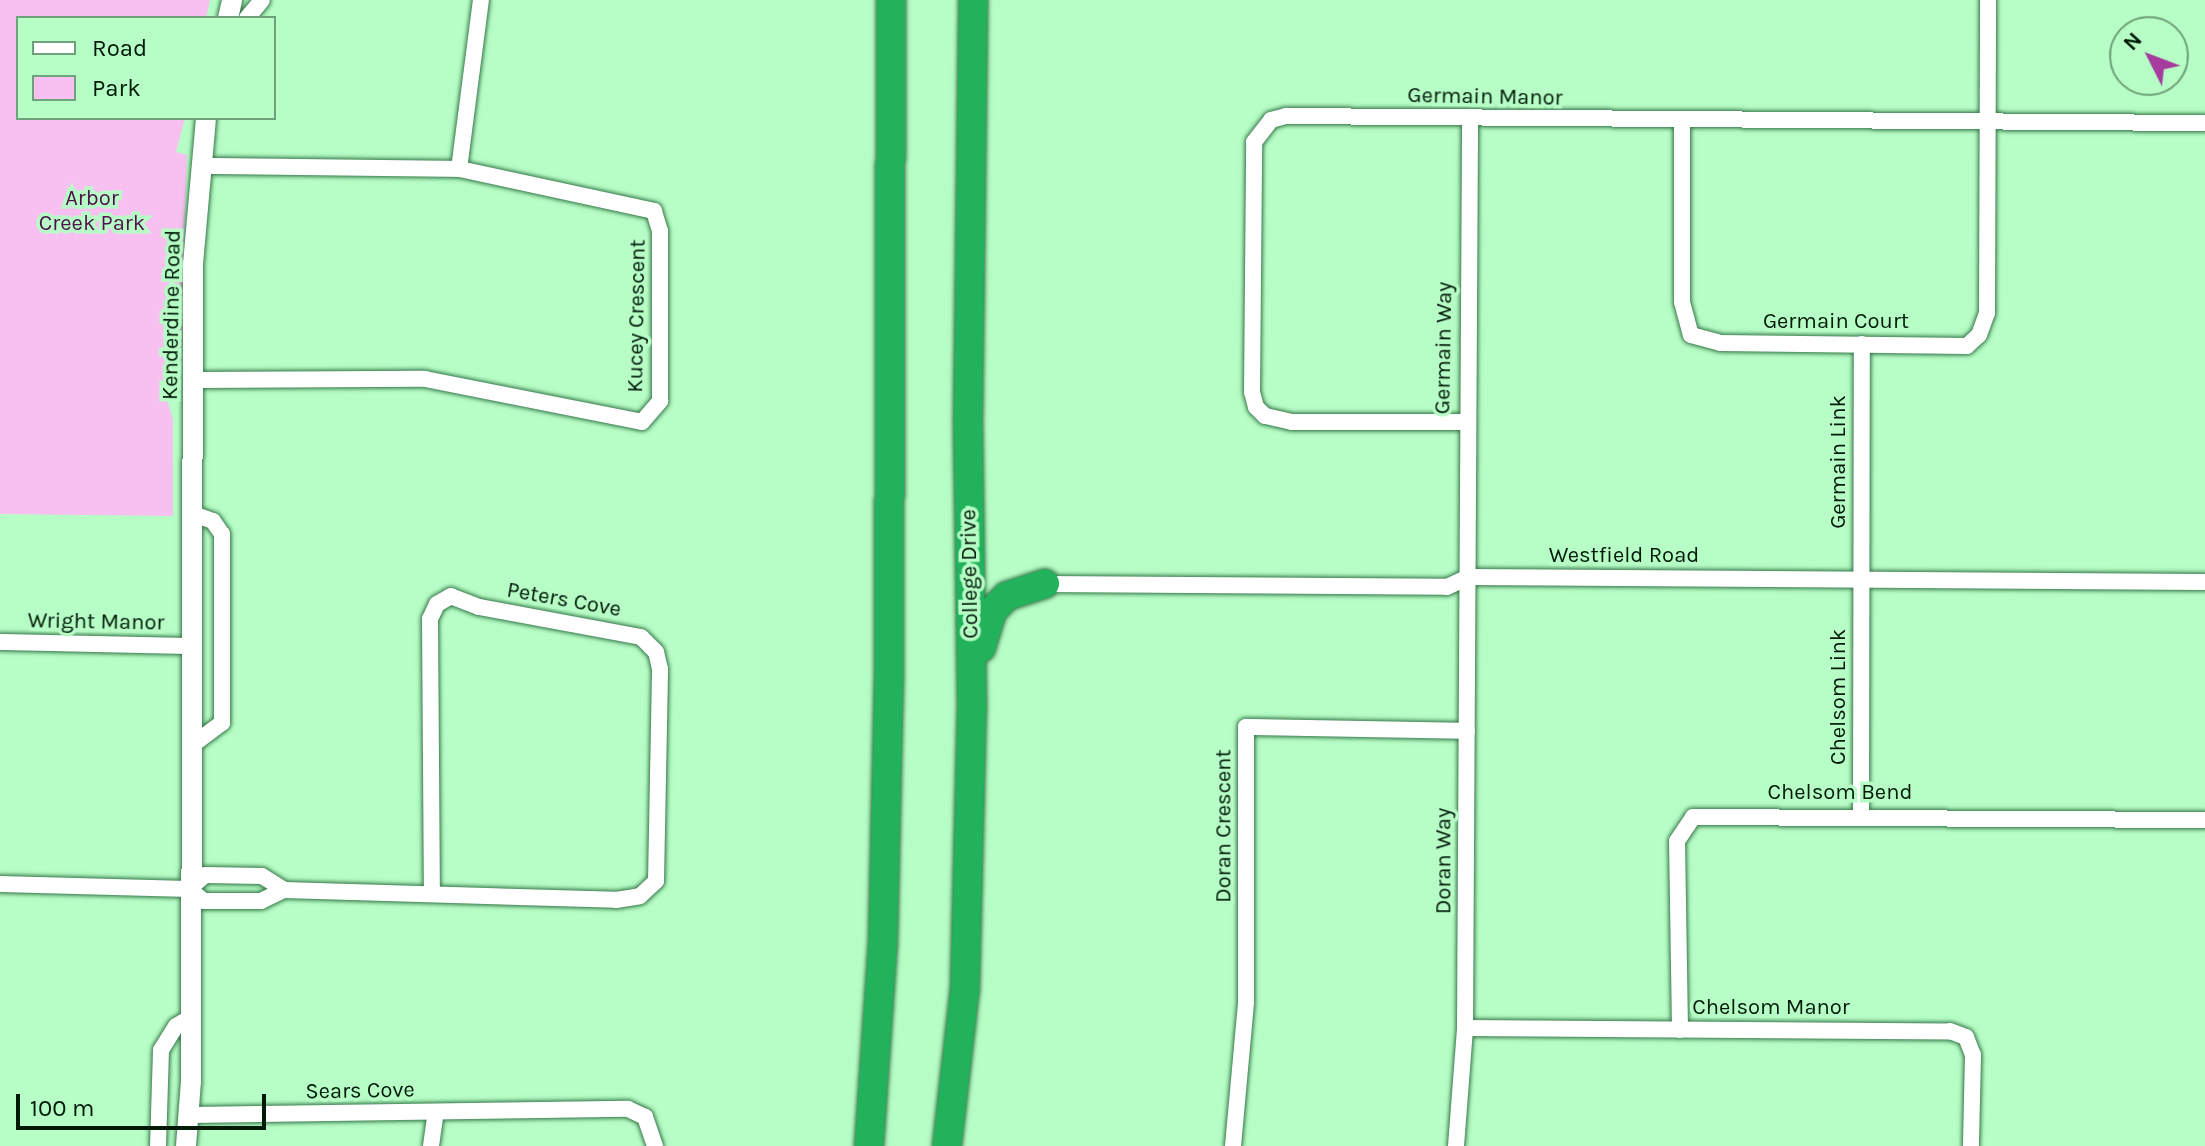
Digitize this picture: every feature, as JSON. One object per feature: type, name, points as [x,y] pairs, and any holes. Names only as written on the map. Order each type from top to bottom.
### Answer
[{"type":"highway","points":[[869,1146],[883,939],[889,688],[891,0]]},
{"type":"highway","name":"College Drive","points":[[947,1146],[965,987],[972,709],[968,422],[973,0]]},
{"type":"highway","points":[[972,709],[984,630],[992,611],[1007,596],[1045,584]]},
{"type":"street","points":[[249,16],[262,0]]},
{"type":"street","points":[[459,169],[481,0]]},
{"type":"street","name":"Germain Court","points":[[1682,122],[1682,302],[1691,335],[1720,343],[1967,346],[1979,335],[1987,313],[1988,0]]},
{"type":"street","name":"Germain Manor","points":[[1465,422],[1292,422],[1265,416],[1256,407],[1252,392],[1254,142],[1271,120],[1286,116],[1682,122],[2205,123]]},
{"type":"street","name":"Germain Way","points":[[1468,577],[1465,422],[1470,119]]},
{"type":"street","name":"Kenderdine Road","points":[[186,1146],[191,1017],[189,889],[196,380],[193,264],[206,120]]},
{"type":"street","name":"Kucey Crescent","points":[[196,380],[425,379],[642,422],[660,401],[660,231],[654,211],[459,169],[202,166]]},
{"type":"street","name":"Germain Link","points":[[1862,344],[1862,580]]},
{"type":"street","points":[[191,746],[222,723],[222,534],[213,521],[193,514]]},
{"type":"street","name":"Westfield Road","points":[[1045,584],[1447,587],[1468,577],[2205,582]]},
{"type":"street","name":"Doran Way","points":[[1456,1146],[1465,1028],[1468,577]]},
{"type":"street","name":"Chelsom Link","points":[[1861,815],[1862,580]]},
{"type":"street","name":"Peters Cove","points":[[284,890],[262,876],[205,875],[189,889],[204,901],[261,901],[284,890],[616,900],[640,896],[656,881],[660,669],[656,652],[641,637],[479,607],[451,596],[437,604],[430,619],[432,893]]},
{"type":"street","name":"Wright Manor","points":[[0,642],[191,646]]},
{"type":"street","name":"Doran Crescent","points":[[1233,1146],[1246,1002],[1246,727],[1467,731]]},
{"type":"street","name":"Chelsom Bend","points":[[1680,1030],[1677,841],[1682,829],[1693,817],[1708,814],[2205,820]]},
{"type":"street","points":[[0,884],[189,889]]},
{"type":"street","points":[[158,1146],[161,1050],[176,1026],[191,1017]]},
{"type":"street","name":"Chelsom Manor","points":[[1465,1028],[1950,1031],[1966,1037],[1973,1055],[1971,1146]]},
{"type":"street","name":"Sears Cove","points":[[189,1115],[628,1109],[645,1117],[655,1146]]},
{"type":"street","name":"Sears Cove","points":[[431,1146],[436,1112]]},
{"type":"green space","name":"Arbor Creek Park","points":[[0,0],[210,0],[206,16],[16,16],[16,120],[184,120],[176,152],[187,155],[180,392],[168,392],[167,400],[173,419],[173,516],[0,514]]}]
